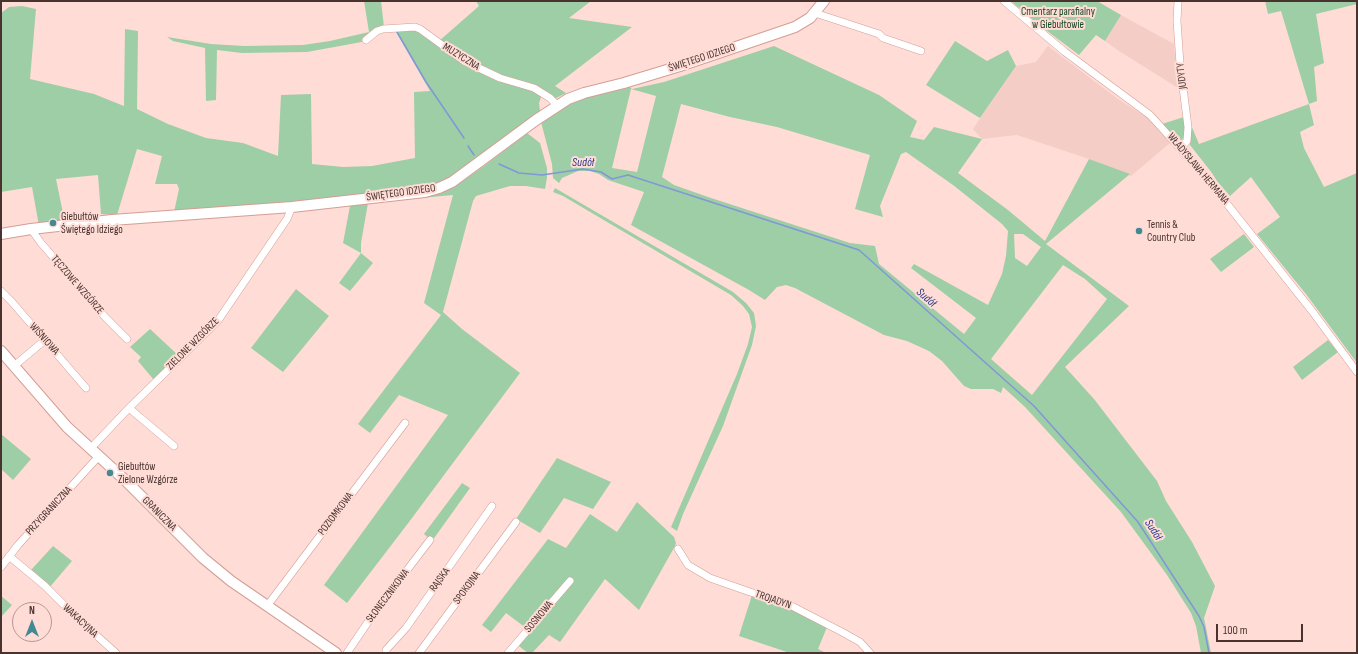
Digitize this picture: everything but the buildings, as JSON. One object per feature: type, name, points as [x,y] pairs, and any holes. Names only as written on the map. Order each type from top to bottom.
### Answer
[{"type":"street","name":"ŚWIĘTEGO IDZIEGO","points":[[1,234],[31,229],[112,220],[292,207],[425,192],[445,186],[557,105],[584,93],[680,66],[768,37],[801,24],[815,13],[824,1]]},
{"type":"street","name":"WŁADYSŁAWA HERMANA","points":[[1004,1],[1065,52],[1150,115],[1203,174],[1287,280],[1357,372]]},
{"type":"street","name":"JUDYTY","points":[[1178,1],[1177,21],[1180,64],[1188,127],[1186,141],[1181,148]]},
{"type":"street","points":[[815,13],[879,34],[883,38],[920,51]]},
{"type":"street","name":"MUZYCZNA","points":[[366,40],[377,31],[383,29],[415,27],[420,29],[464,61],[500,78],[534,88],[550,98],[557,105]]},
{"type":"street","name":"ZIELONE WZGÓRZE","points":[[91,448],[216,322],[287,219],[292,207]]},
{"type":"street","name":"TĘCZOWE WZGÓRZE","points":[[31,229],[41,243],[106,318],[127,339]]},
{"type":"street","name":"WIŚNIOWA","points":[[1,291],[86,388]]},
{"type":"street","points":[[14,366],[44,340]]},
{"type":"street","name":"GRANICZNA","points":[[1,351],[68,427],[149,503],[203,558],[231,581],[325,644],[336,653]]},
{"type":"street","points":[[129,408],[174,446]]},
{"type":"street","name":"POZIOMKOWA","points":[[267,606],[405,423]]},
{"type":"street","name":"PRZYGRANICZNA","points":[[1,567],[50,509],[99,456]]},
{"type":"street","name":"RAJSKA","points":[[386,653],[386,650],[406,628],[492,506]]},
{"type":"street","name":"SPOKOJNA","points":[[419,653],[516,522]]},
{"type":"street","name":"SŁONECZNIKOWA","points":[[347,653],[372,616],[430,540]]},
{"type":"street","name":"TROJADYN","points":[[678,549],[688,565],[710,578],[784,602],[860,642],[870,653]]},
{"type":"street","name":"WAKACYJNA","points":[[10,556],[45,586],[77,618],[116,653]]},
{"type":"street","name":"SOSNOWA","points":[[508,653],[570,581]]},
{"type":"shaded area","points":[[1121,15],[1174,44],[1178,88],[1105,41]]},
{"type":"shaded area","points":[[1048,46],[1118,99],[1148,118],[1170,143],[1131,176],[1089,159],[1017,135],[982,139],[973,129],[1016,66],[1036,62]]},
{"type":"green space","points":[[364,1],[381,1],[384,27],[369,32]]},
{"type":"green space","points":[[476,1],[591,1],[569,18],[632,27],[555,86],[566,93],[554,99],[460,57],[439,41],[479,6]]},
{"type":"green space","name":"Cmentarz parafialny w Giebułtowie","points":[[1011,1],[1097,1],[1121,15],[1105,41],[1096,35],[1079,55],[1038,24]]},
{"type":"green space","points":[[1265,1],[1357,1],[1357,4],[1316,14],[1324,63],[1314,67],[1317,101],[1309,104],[1281,11],[1268,14]]},
{"type":"green space","points":[[22,6],[36,9],[30,79],[94,94],[124,106],[125,29],[138,31],[137,109],[168,124],[206,138],[243,143],[278,156],[281,95],[311,94],[312,164],[343,167],[372,166],[415,158],[414,92],[430,91],[395,30],[417,30],[449,53],[542,94],[539,103],[540,111],[467,169],[432,187],[293,204],[174,212],[179,189],[177,184],[155,184],[162,156],[137,149],[117,215],[101,214],[98,175],[56,179],[65,223],[39,226],[32,187],[1,192],[1,13],[9,7]]},
{"type":"green space","points":[[369,32],[367,41],[307,52],[242,53],[217,50],[216,100],[206,101],[205,48],[173,41],[167,37],[211,44],[244,46],[303,45],[330,41]]},
{"type":"green space","points":[[955,41],[987,61],[1008,50],[1016,66],[980,118],[926,85]]},
{"type":"green space","points":[[774,46],[879,95],[917,121],[910,137],[924,140],[934,127],[982,139],[958,173],[1008,210],[1045,241],[1089,159],[1130,174],[1046,244],[1129,306],[1065,367],[1094,399],[1157,481],[1166,501],[1192,542],[1215,586],[1204,618],[1211,653],[1201,653],[1196,626],[1191,613],[1167,575],[1121,512],[1025,407],[1003,387],[1001,393],[993,389],[971,389],[964,386],[942,361],[929,351],[907,341],[884,335],[795,288],[786,285],[777,287],[765,300],[631,225],[644,192],[608,180],[599,174],[590,171],[578,171],[562,178],[559,183],[553,178],[552,164],[541,122],[561,108],[584,97],[629,86],[632,89],[664,82]],"holes":[[[631,89],[656,96],[637,172],[612,168]],[[681,104],[730,117],[777,127],[870,155],[855,209],[883,217],[880,206],[901,154],[906,152],[953,185],[1002,224],[1008,231],[1006,256],[1002,274],[988,305],[914,264],[911,268],[976,318],[964,334],[879,264],[875,246],[850,243],[711,198],[674,185],[662,177]],[[1014,234],[1023,234],[1041,247],[1027,266],[1015,258]],[[1063,265],[1085,279],[1107,299],[1032,395],[991,359]]]},
{"type":"green space","points":[[1309,104],[1314,125],[1300,132],[1304,148],[1324,187],[1357,173],[1357,363],[1306,294],[1257,234],[1280,217],[1251,177],[1230,196],[1190,145],[1191,125],[1199,144]]},
{"type":"green space","points":[[1184,117],[1184,136],[1182,140],[1172,137],[1162,124]]},
{"type":"green space","points":[[527,133],[540,143],[547,168],[545,189],[526,186],[510,186],[476,196],[473,201],[443,312],[462,329],[520,373],[347,603],[324,585],[448,415],[399,395],[370,433],[358,424],[441,315],[424,303],[453,195],[410,198],[442,192],[454,187]]},
{"type":"green space","points":[[555,188],[733,292],[746,303],[754,313],[756,326],[752,345],[723,426],[683,514],[677,531],[671,527],[737,374],[748,344],[752,327],[749,314],[731,295],[563,196],[553,192]]},
{"type":"green space","points":[[368,203],[361,243],[361,253],[343,243],[350,206]]},
{"type":"green space","points":[[1244,234],[1254,247],[1221,272],[1210,259]]},
{"type":"green space","points":[[361,253],[373,263],[350,291],[339,283]]},
{"type":"green space","points":[[296,289],[329,316],[283,372],[251,348]]},
{"type":"green space","points":[[150,329],[179,356],[154,380],[138,361],[141,357],[130,347]]},
{"type":"green space","points":[[1328,340],[1338,352],[1302,380],[1293,367]]},
{"type":"green space","points":[[1,434],[31,459],[13,480],[1,469]]},
{"type":"green space","points":[[557,458],[611,482],[593,509],[564,498],[540,533],[516,519]]},
{"type":"green space","points":[[462,483],[470,488],[432,541],[424,534]]},
{"type":"green space","points":[[637,502],[674,537],[676,543],[639,610],[605,579],[560,642],[549,635],[532,653],[528,653],[515,643],[526,628],[506,613],[491,632],[482,625],[548,539],[566,548],[590,514],[617,532]]},
{"type":"green space","points":[[53,546],[72,561],[49,588],[31,570]]},
{"type":"green space","points":[[752,595],[781,604],[827,627],[818,649],[826,653],[790,653],[739,636]]},
{"type":"green space","points":[[1,596],[12,605],[1,617]]},
{"type":"waterway","name":"Sudół","points":[[397,32],[426,82],[464,138]]},
{"type":"waterway","name":"Sudół","points":[[468,146],[474,155]]},
{"type":"waterway","name":"Sudół","points":[[499,164],[519,173],[542,175],[583,169],[601,172],[612,179],[628,175],[859,250],[1034,406],[1138,522],[1199,616],[1204,627],[1209,653]]},
{"type":"place","name":"Giebułtów Świętego Idziego","points":[[53,223]]},
{"type":"place","name":"Tennis & Country Club","points":[[1139,231]]},
{"type":"place","name":"Giebułtów Zielone Wzgórze","points":[[110,473]]}]
